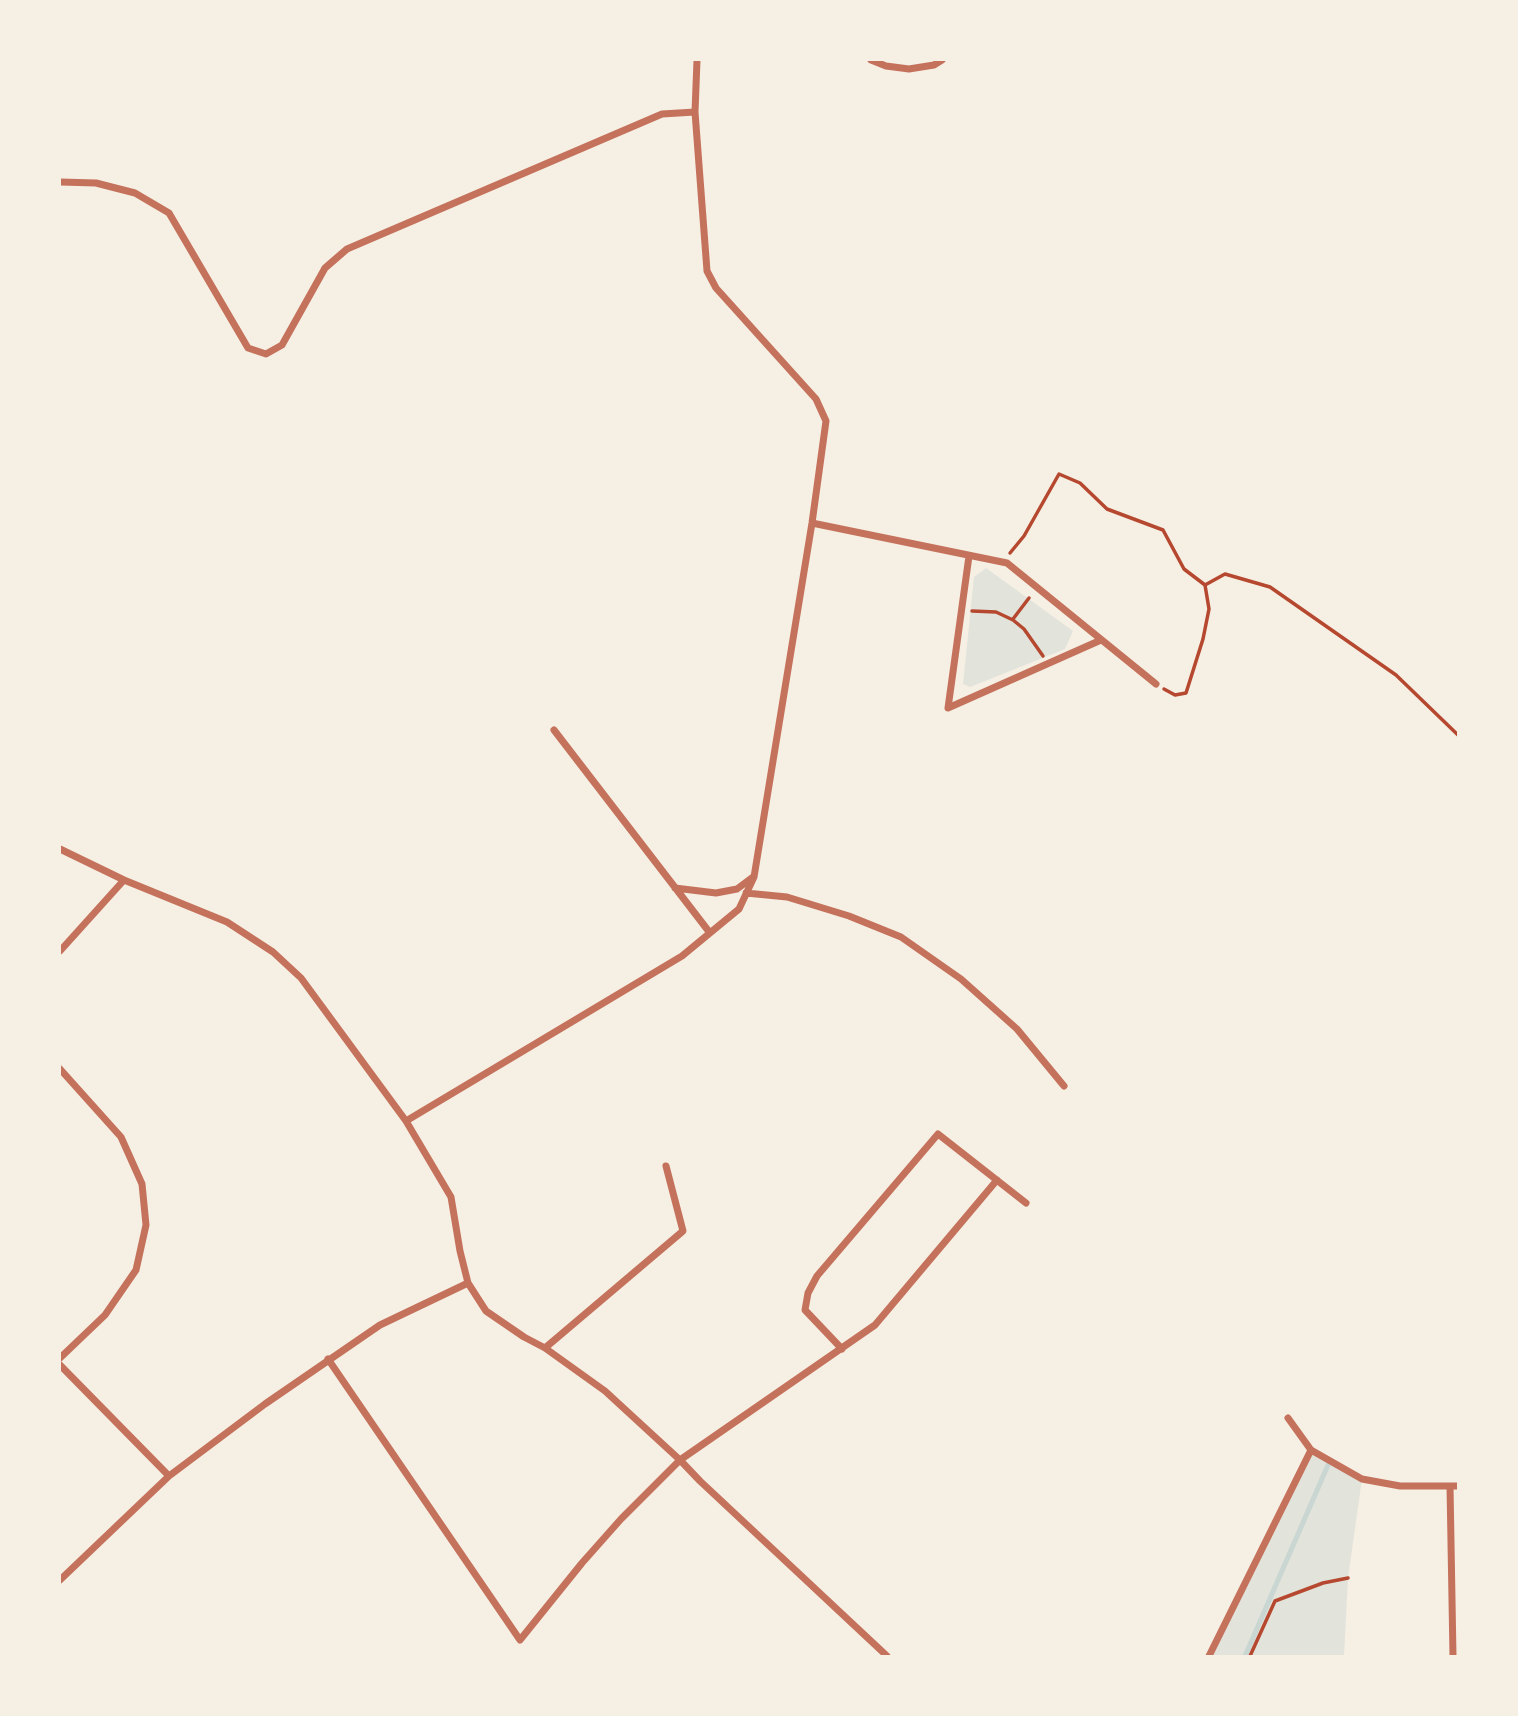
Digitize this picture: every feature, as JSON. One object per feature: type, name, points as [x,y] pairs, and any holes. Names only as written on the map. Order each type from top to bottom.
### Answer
[{"type":"street","points":[[406,1121],[681,956],[739,909],[754,877],[826,421],[816,399],[716,288],[707,271],[695,112],[697,60]]},
{"type":"street","points":[[872,60],[886,66],[909,69],[933,65],[942,60]]},
{"type":"street","points":[[60,181],[96,183],[135,193],[169,213],[248,348],[266,354],[282,345],[325,268],[347,249],[662,114],[695,112]]},
{"type":"street","points":[[812,523],[1007,564],[1156,684]]},
{"type":"street","points":[[969,556],[948,708],[1101,640]]},
{"type":"street","points":[[554,730],[710,933]]},
{"type":"street","points":[[60,849],[124,880],[227,922],[274,952],[301,978],[406,1121],[451,1197],[468,1283],[486,1311],[545,1348],[605,1391],[887,1657]]},
{"type":"street","points":[[676,888],[716,894],[737,890],[754,877]]},
{"type":"street","points":[[60,951],[124,880]]},
{"type":"street","points":[[746,893],[787,897],[849,916],[901,937],[961,979],[1017,1029],[1064,1086]]},
{"type":"street","points":[[60,1069],[121,1137],[142,1184],[146,1225],[136,1270],[105,1315],[60,1358]]},
{"type":"street","points":[[842,1349],[805,1310],[808,1293],[817,1276],[938,1134],[1026,1203]]},
{"type":"street","points":[[545,1348],[682,1231],[666,1166]]},
{"type":"street","points":[[328,1359],[520,1640],[590,1554],[680,1460],[875,1325],[997,1180]]},
{"type":"street","points":[[60,1580],[169,1476],[328,1359],[380,1325],[468,1283]]},
{"type":"street","points":[[60,1365],[169,1476]]},
{"type":"street","points":[[1288,1418],[1311,1450],[1362,1479],[1400,1486],[1454,1486],[1453,1657]]},
{"type":"street","points":[[1209,1657],[1311,1450]]},
{"type":"path","points":[[1002,562],[1024,536],[1059,474],[1080,483],[1107,509],[1163,530],[1184,569],[1205,585],[1209,609],[1203,639],[1186,693],[1175,695],[1156,684]]},
{"type":"path","points":[[1205,585],[1226,574],[1270,587],[1396,675],[1458,735]]},
{"type":"path","points":[[1013,620],[1029,598]]},
{"type":"path","points":[[970,611],[996,612],[1013,620],[1024,629],[1044,658]]},
{"type":"path","points":[[1251,1657],[1275,1601],[1324,1583],[1348,1578]]},
{"type":"shaded area","points":[[986,568],[1073,631],[1065,649],[970,687],[963,684],[974,577]]},
{"type":"shaded area","points":[[1311,1450],[1362,1479],[1348,1578],[1344,1656],[1209,1656]]},
{"type":"waterway","points":[[1245,1656],[1328,1465]]}]
